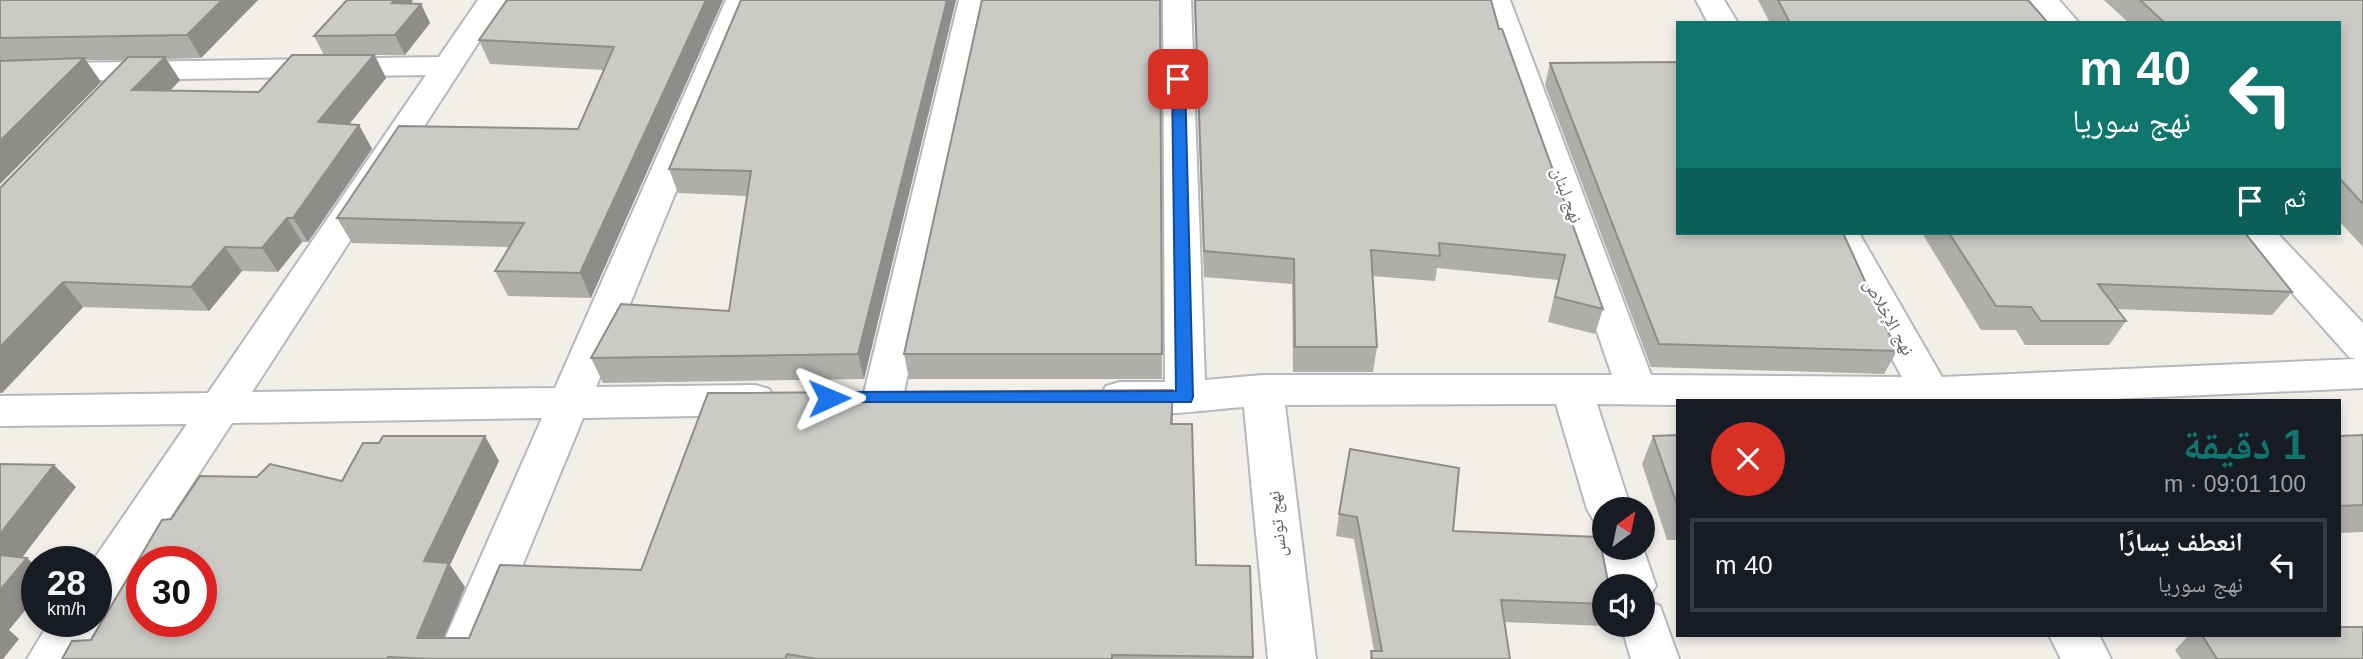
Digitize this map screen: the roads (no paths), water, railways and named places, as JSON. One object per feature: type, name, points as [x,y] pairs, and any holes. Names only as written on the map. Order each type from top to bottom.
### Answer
[{"type":"street","points":[[112,569],[492,0]]},
{"type":"street","points":[[460,659],[740,0]]},
{"type":"street","points":[[883,397],[973,0]]},
{"type":"street","points":[[1177,0],[1185,397]]},
{"type":"street","name":"نهج لبنان","points":[[1496,0],[1637,390]]},
{"type":"street","points":[[1710,0],[1722,21]]},
{"type":"street","points":[[2043,0],[2062,21]]},
{"type":"street","points":[[0,73],[134,68],[450,66]]},
{"type":"street","points":[[105,99],[134,68]]},
{"type":"street","name":"نهج الإخلاص","points":[[1842,235],[1933,396]]},
{"type":"street","points":[[2259,235],[2363,347]]},
{"type":"street","points":[[1089,397],[1185,397],[1263,390],[1637,390],[1933,396],[2363,373]]},
{"type":"street","name":"نهج تونس","points":[[1263,390],[1292,659]]},
{"type":"street","points":[[1572,390],[1605,497]]},
{"type":"street","points":[[842,398],[924,397]]},
{"type":"street","points":[[0,411],[788,399]]},
{"type":"street","points":[[51,659],[66,637]]},
{"type":"street","points":[[1648,637],[1655,659]]},
{"type":"street","points":[[2074,637],[2087,659]]}]
